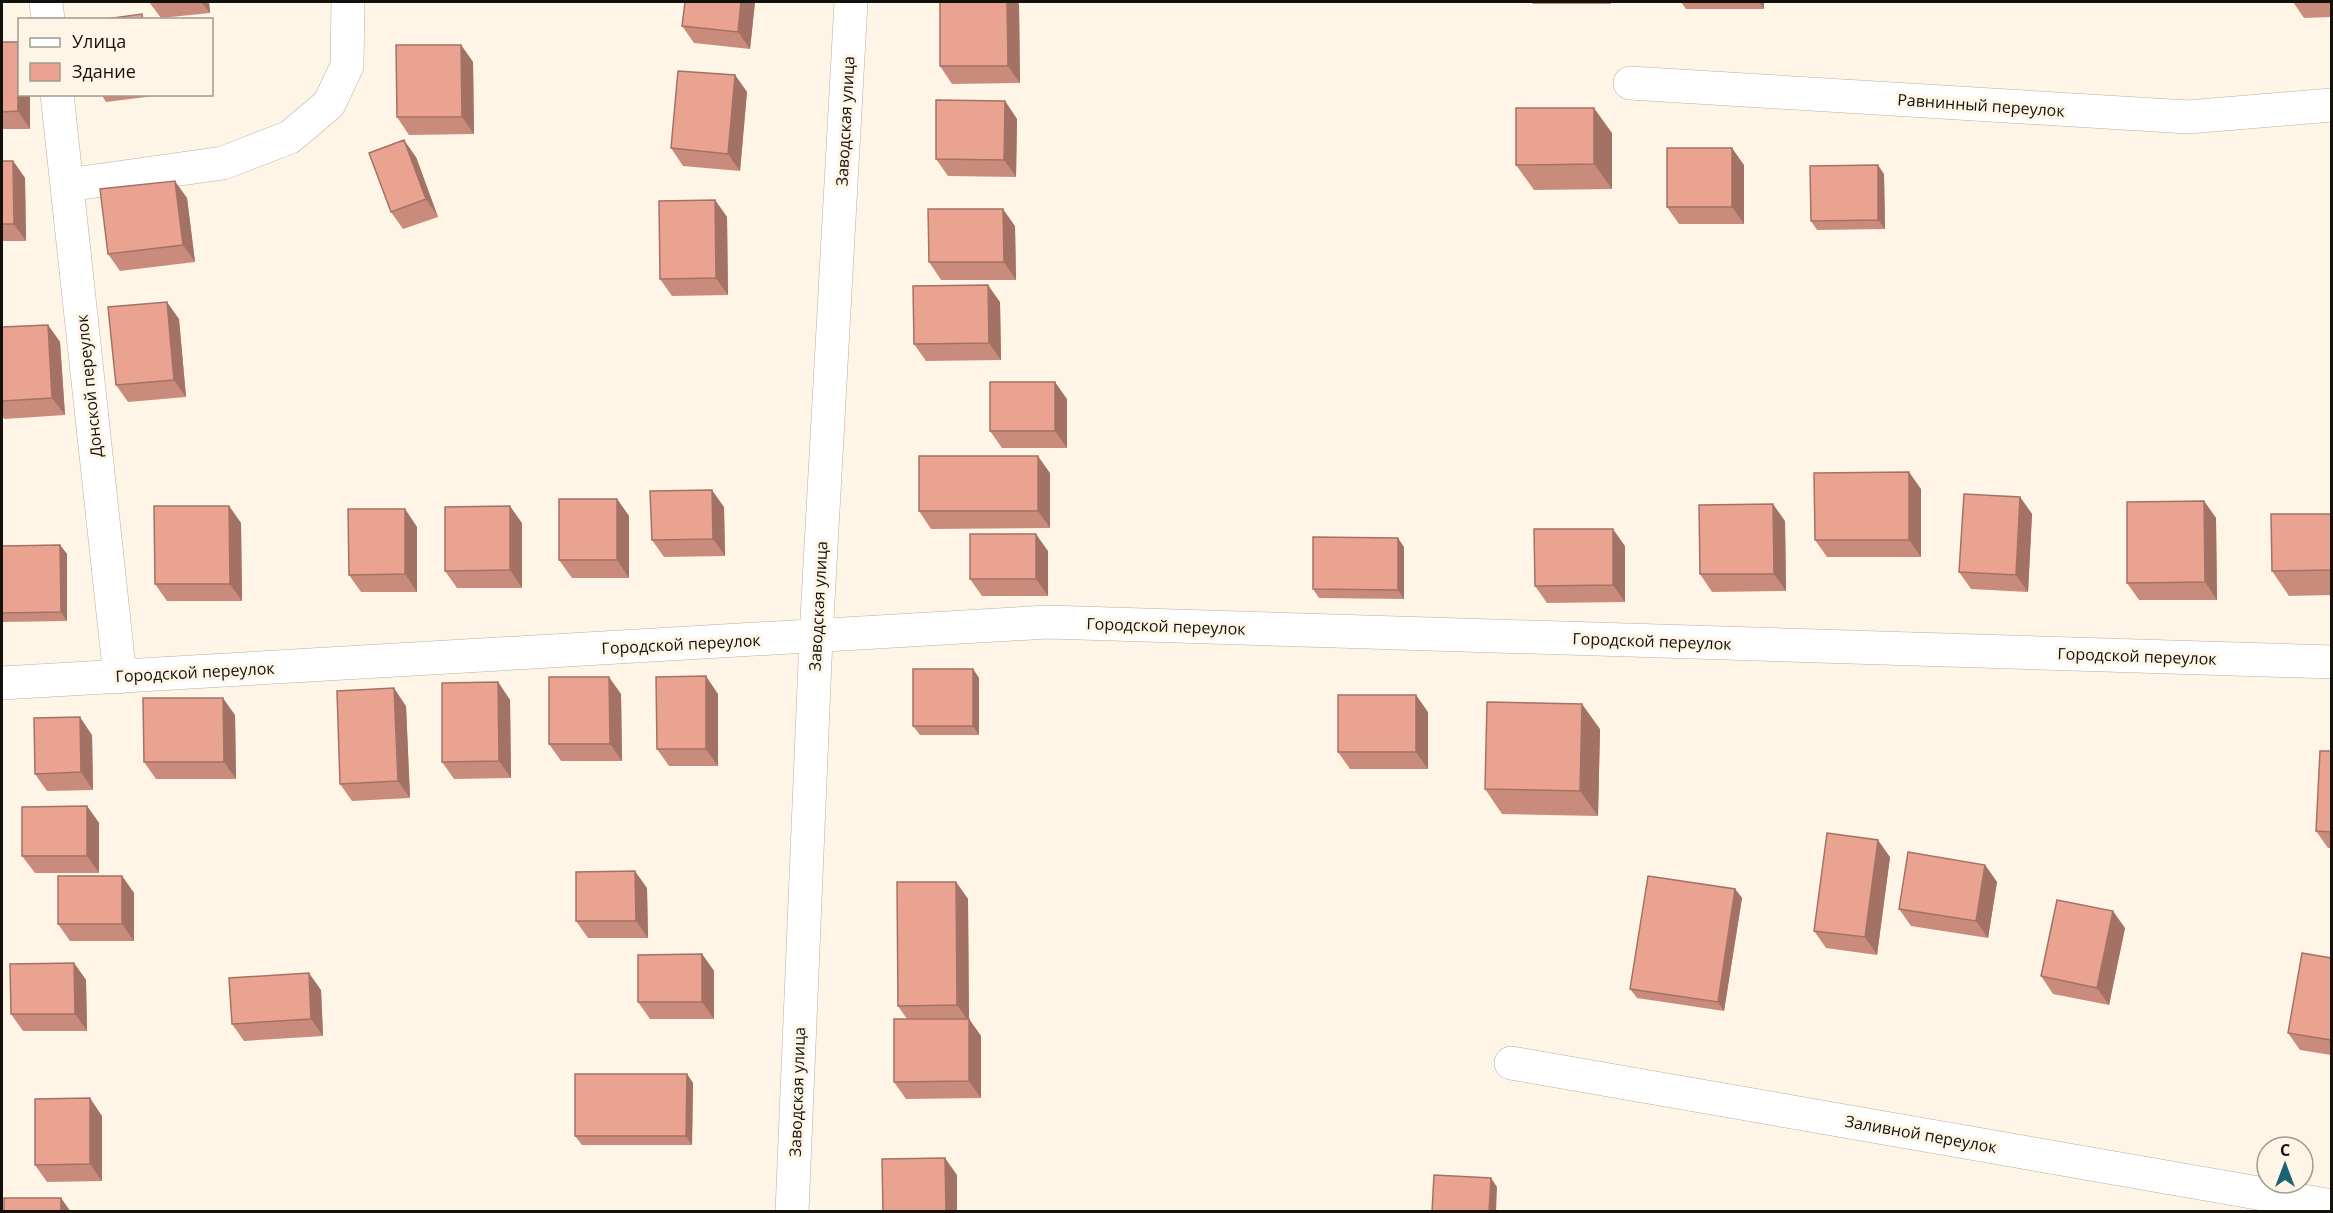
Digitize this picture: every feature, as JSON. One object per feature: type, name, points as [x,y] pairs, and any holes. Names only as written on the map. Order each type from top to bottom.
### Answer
[{"type":"street","points":[[46,2],[48,18]]},
{"type":"street","points":[[67,185],[223,163],[290,137],[329,104],[346,66],[348,2]]},
{"type":"street","name":"Заводская улица","points":[[792,1212],[816,637],[851,2]]},
{"type":"street","name":"Равнинный переулок","points":[[1630,83],[2188,117],[2331,105]]},
{"type":"street","name":"Донской переулок","points":[[57,96],[120,677]]},
{"type":"street","name":"Городской переулок","points":[[2,683],[1048,622],[2331,662]]},
{"type":"street","name":"Заливной переулок","points":[[1510,1063],[2331,1206]]},
{"type":"building","points":[[685,2],[741,2],[738,32],[682,26]]},
{"type":"building","points":[[940,2],[1007,2],[1008,66],[940,66]]},
{"type":"building","points":[[142,14],[143,18],[113,18]]},
{"type":"building","points":[[2,42],[18,42],[18,111],[2,112]]},
{"type":"building","points":[[396,45],[461,45],[462,117],[397,117]]},
{"type":"building","points":[[678,71],[735,75],[728,154],[671,148]]},
{"type":"building","points":[[936,100],[1005,101],[1004,160],[936,159]]},
{"type":"building","points":[[1516,108],[1594,108],[1594,164],[1516,165]]},
{"type":"building","points":[[404,140],[426,199],[391,212],[369,153]]},
{"type":"building","points":[[1667,148],[1732,148],[1732,207],[1667,207]]},
{"type":"building","points":[[2,161],[13,161],[14,224],[2,224]]},
{"type":"building","points":[[1878,165],[1878,220],[1811,221],[1810,166]]},
{"type":"building","points":[[175,181],[183,245],[108,254],[100,189]]},
{"type":"building","points":[[715,200],[716,278],[660,279],[659,201]]},
{"type":"building","points":[[928,209],[1003,209],[1004,262],[929,262]]},
{"type":"building","points":[[988,285],[989,343],[914,344],[913,286]]},
{"type":"building","points":[[167,302],[174,380],[116,385],[108,307]]},
{"type":"building","points":[[48,325],[52,398],[2,401],[2,327]]},
{"type":"building","points":[[990,382],[1055,382],[1055,431],[990,431]]},
{"type":"building","points":[[919,456],[1038,456],[1038,511],[919,511]]},
{"type":"building","points":[[1909,472],[1909,540],[1815,540],[1814,473]]},
{"type":"building","points":[[712,490],[713,539],[652,540],[650,491]]},
{"type":"building","points":[[1964,494],[2020,497],[2016,575],[1959,572]]},
{"type":"building","points":[[559,499],[617,499],[617,560],[559,560]]},
{"type":"building","points":[[2204,501],[2205,582],[2127,583],[2127,502]]},
{"type":"building","points":[[1773,504],[1774,574],[1700,574],[1699,505]]},
{"type":"building","points":[[154,506],[229,506],[230,584],[155,584]]},
{"type":"building","points":[[510,506],[510,570],[445,571],[445,507]]},
{"type":"building","points":[[348,509],[405,509],[405,574],[349,575]]},
{"type":"building","points":[[2271,514],[2331,514],[2331,570],[2272,571]]},
{"type":"building","points":[[1534,529],[1613,529],[1613,585],[1535,586]]},
{"type":"building","points":[[970,534],[1036,534],[1036,579],[970,579]]},
{"type":"building","points":[[1313,537],[1398,538],[1398,590],[1313,589]]},
{"type":"building","points":[[60,545],[61,612],[2,613],[2,546]]},
{"type":"building","points":[[913,669],[973,669],[973,726],[913,726]]},
{"type":"building","points":[[706,676],[706,749],[657,749],[656,677]]},
{"type":"building","points":[[549,677],[609,677],[610,744],[549,744]]},
{"type":"building","points":[[498,682],[499,761],[442,762],[442,683]]},
{"type":"building","points":[[394,688],[398,781],[340,784],[337,691]]},
{"type":"building","points":[[1338,695],[1416,695],[1416,752],[1338,752]]},
{"type":"building","points":[[143,698],[223,698],[224,762],[144,762]]},
{"type":"building","points":[[1487,702],[1582,704],[1580,791],[1485,789]]},
{"type":"building","points":[[80,717],[81,772],[35,774],[34,718]]},
{"type":"building","points":[[2320,751],[2331,751],[2331,832],[2316,831]]},
{"type":"building","points":[[87,806],[87,856],[22,856],[22,807]]},
{"type":"building","points":[[1827,833],[1878,840],[1865,937],[1814,931]]},
{"type":"building","points":[[1908,852],[1985,865],[1976,921],[1899,909]]},
{"type":"building","points":[[635,871],[636,921],[576,921],[576,872]]},
{"type":"building","points":[[58,876],[122,876],[122,924],[58,924]]},
{"type":"building","points":[[1648,876],[1735,889],[1718,1002],[1630,989]]},
{"type":"building","points":[[897,882],[956,882],[957,1005],[898,1006]]},
{"type":"building","points":[[2057,900],[2113,911],[2097,988],[2041,976]]},
{"type":"building","points":[[2302,953],[2331,958],[2331,1040],[2288,1033]]},
{"type":"building","points":[[702,954],[702,1002],[638,1002],[638,955]]},
{"type":"building","points":[[74,963],[75,1014],[11,1014],[10,964]]},
{"type":"building","points":[[309,973],[311,1019],[232,1024],[229,978]]},
{"type":"building","points":[[894,1019],[969,1019],[969,1081],[894,1082]]},
{"type":"building","points":[[575,1074],[687,1074],[686,1136],[575,1136]]},
{"type":"building","points":[[90,1098],[90,1164],[35,1165],[35,1099]]},
{"type":"building","points":[[945,1158],[946,1212],[883,1212],[882,1159]]},
{"type":"building","points":[[1434,1175],[1491,1178],[1489,1212],[1432,1212]]},
{"type":"building","points":[[4,1198],[61,1198],[61,1212],[4,1212]]}]
